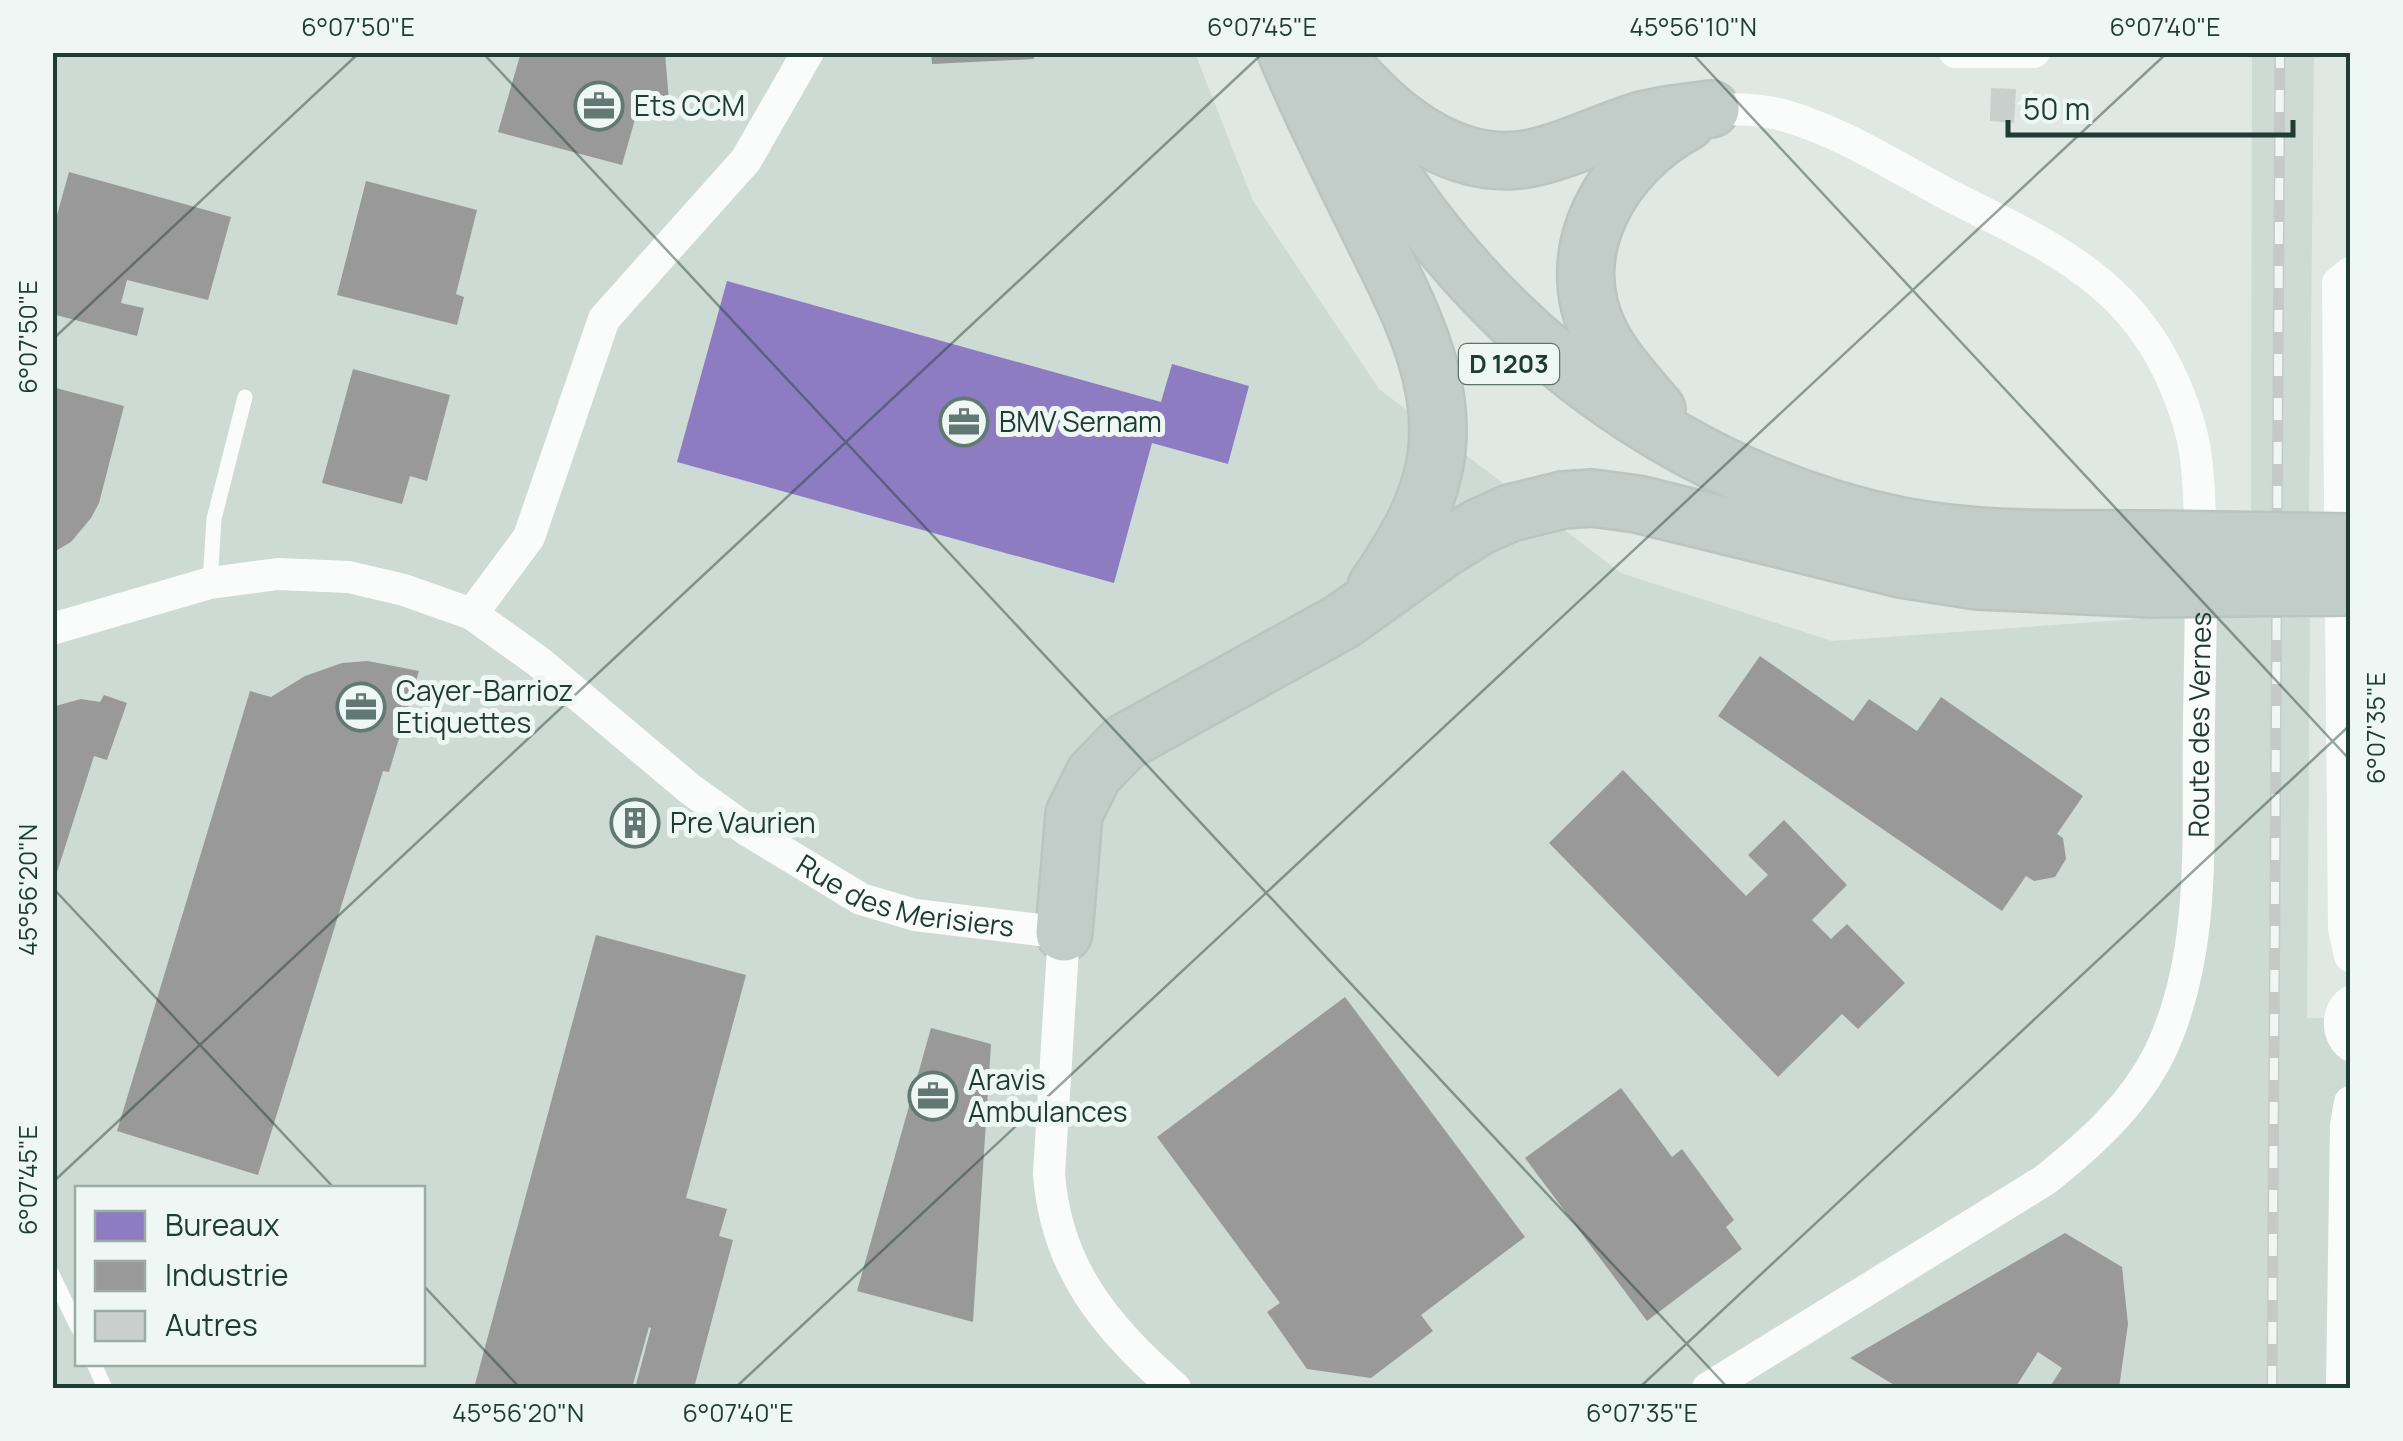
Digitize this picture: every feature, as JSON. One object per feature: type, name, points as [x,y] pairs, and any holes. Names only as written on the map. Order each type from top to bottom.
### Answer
[{"type":"highway","points":[[1311,60],[1371,94],[1436,143],[1478,158],[1532,158],[1644,120],[1712,109]]},
{"type":"highway","points":[[1311,60],[1424,350],[1436,407],[1435,462],[1426,498],[1409,537],[1367,602]]},
{"type":"highway","name":"D 1203","points":[[1311,60],[1354,114],[1396,184],[1479,286],[1574,373],[1685,444],[1782,490],[1902,526],[2001,537],[2151,564],[2350,587]]},
{"type":"highway","name":"D 1203","points":[[1311,60],[1359,192],[1455,312],[1512,367],[1568,412],[1707,497],[1812,545],[1901,570],[1978,581],[2350,542]]},
{"type":"highway","points":[[1685,444],[1628,376],[1599,333],[1586,282],[1587,258],[1596,217],[1620,176],[1666,134],[1712,109]]},
{"type":"highway","points":[[1064,933],[1074,814],[1094,774],[1125,742],[1343,621],[1479,527],[1510,513],[1563,500],[1592,498],[1637,504],[1812,545]]},
{"type":"street","points":[[472,614],[530,537],[604,320],[746,160],[808,52]]},
{"type":"street","points":[[1955,52],[2034,52]]},
{"type":"street","name":"Route des Vernes","points":[[1708,1388],[2045,1180],[2091,1144],[2130,1100],[2160,1052],[2184,980],[2193,922],[2200,633],[2197,464],[2188,415],[2167,368],[2136,319],[2100,283],[2056,252],[1856,146],[1788,116],[1747,108],[1712,109]]},
{"type":"street","points":[[2350,272],[2338,284],[2344,928],[2350,956]]},
{"type":"street","name":"Rue des Merisiers","points":[[52,629],[210,583],[278,574],[349,577],[404,590],[472,614],[539,662],[690,790],[860,899],[915,915],[1064,933]]},
{"type":"street","points":[[1064,933],[1049,1174],[1052,1209],[1074,1272],[1090,1300],[1166,1383]]},
{"type":"street","points":[[2350,1002],[2344,1006],[2339,1024],[2350,1045]]},
{"type":"street","points":[[2342,1388],[2348,1220],[2346,1124],[2350,1102]]},
{"type":"lane","points":[[210,583],[214,518],[245,397]]},
{"type":"lane","points":[[52,1274],[75,1322]]},
{"type":"shaded area","points":[[52,53],[1195,53],[1253,201],[1379,389],[1621,573],[1832,641],[2151,618],[2310,618],[2307,1018],[2350,1018],[2350,1388],[53,1388]]},
{"type":"shaded area","points":[[2252,53],[2314,53],[2309,517],[2251,515]]},
{"type":"building: Bureaux","name":"BMV Sernam","points":[[727,281],[1161,402],[1172,364],[1249,386],[1228,464],[1152,443],[1114,583],[677,462]]},
{"type":"building: Industrie","points":[[521,52],[665,52],[669,102],[639,105],[622,165],[498,132]]},
{"type":"building: Industrie","points":[[931,52],[1034,52],[1034,59],[932,64]]},
{"type":"building: Industrie","points":[[69,172],[231,217],[208,300],[127,280],[121,303],[144,308],[137,336],[52,314],[52,233]]},
{"type":"building: Industrie","points":[[366,181],[477,210],[456,294],[464,297],[457,325],[337,295]]},
{"type":"building: Industrie","points":[[353,369],[450,395],[427,481],[410,476],[402,504],[322,483]]},
{"type":"building: Industrie","points":[[52,387],[124,406],[99,503],[71,542],[52,553]]},
{"type":"building: Industrie","points":[[1760,656],[1853,721],[1869,699],[1917,731],[1941,697],[2083,796],[2057,834],[2063,838],[2066,859],[2055,877],[2034,881],[2026,876],[2002,911],[1718,716]]},
{"type":"building: Industrie","points":[[368,661],[419,671],[389,772],[383,771],[258,1175],[117,1131],[250,691],[271,697],[305,676],[342,663]]},
{"type":"building: Industrie","points":[[104,695],[127,703],[107,760],[94,756],[52,888],[52,707],[81,699],[100,702]]},
{"type":"building: Industrie","points":[[1623,770],[1746,896],[1768,875],[1748,855],[1784,820],[1847,885],[1812,920],[1831,939],[1847,924],[1905,983],[1858,1029],[1842,1014],[1778,1077],[1549,843]]},
{"type":"building: Industrie","name":"Pre Vaurien","points":[[631,811],[647,825],[639,835],[622,820]]},
{"type":"building: Industrie","points":[[596,935],[746,975],[686,1198],[727,1209],[719,1236],[733,1240],[694,1388],[635,1388],[649,1327],[632,1388],[474,1388]]},
{"type":"building: Industrie","points":[[1345,997],[1525,1237],[1421,1315],[1433,1331],[1371,1378],[1307,1369],[1267,1312],[1280,1303],[1157,1137]]},
{"type":"building: Industrie","points":[[931,1028],[991,1044],[973,1322],[857,1291]]},
{"type":"building: Industrie","points":[[1621,1088],[1672,1157],[1682,1149],[1734,1220],[1726,1227],[1742,1249],[1647,1321],[1525,1158]]},
{"type":"building: Industrie","points":[[2065,1233],[2122,1267],[2128,1324],[2119,1388],[2049,1388],[2062,1368],[2038,1352],[2015,1388],[1899,1388],[1850,1358]]},
{"type":"building: Autres","points":[[1991,88],[2016,89],[2014,123],[1990,121]]},
{"type":"railway","points":[[2272,1388],[2280,52]]},
{"type":"place","name":"Ets CCM","points":[[599,106]]},
{"type":"place","name":"BMV Sernam","points":[[964,422]]},
{"type":"place","name":"Cayer-Barrioz Etiquettes","points":[[361,707]]},
{"type":"place","name":"Pre Vaurien","points":[[635,823]]},
{"type":"place","name":"Aravis Ambulances","points":[[933,1096]]}]
